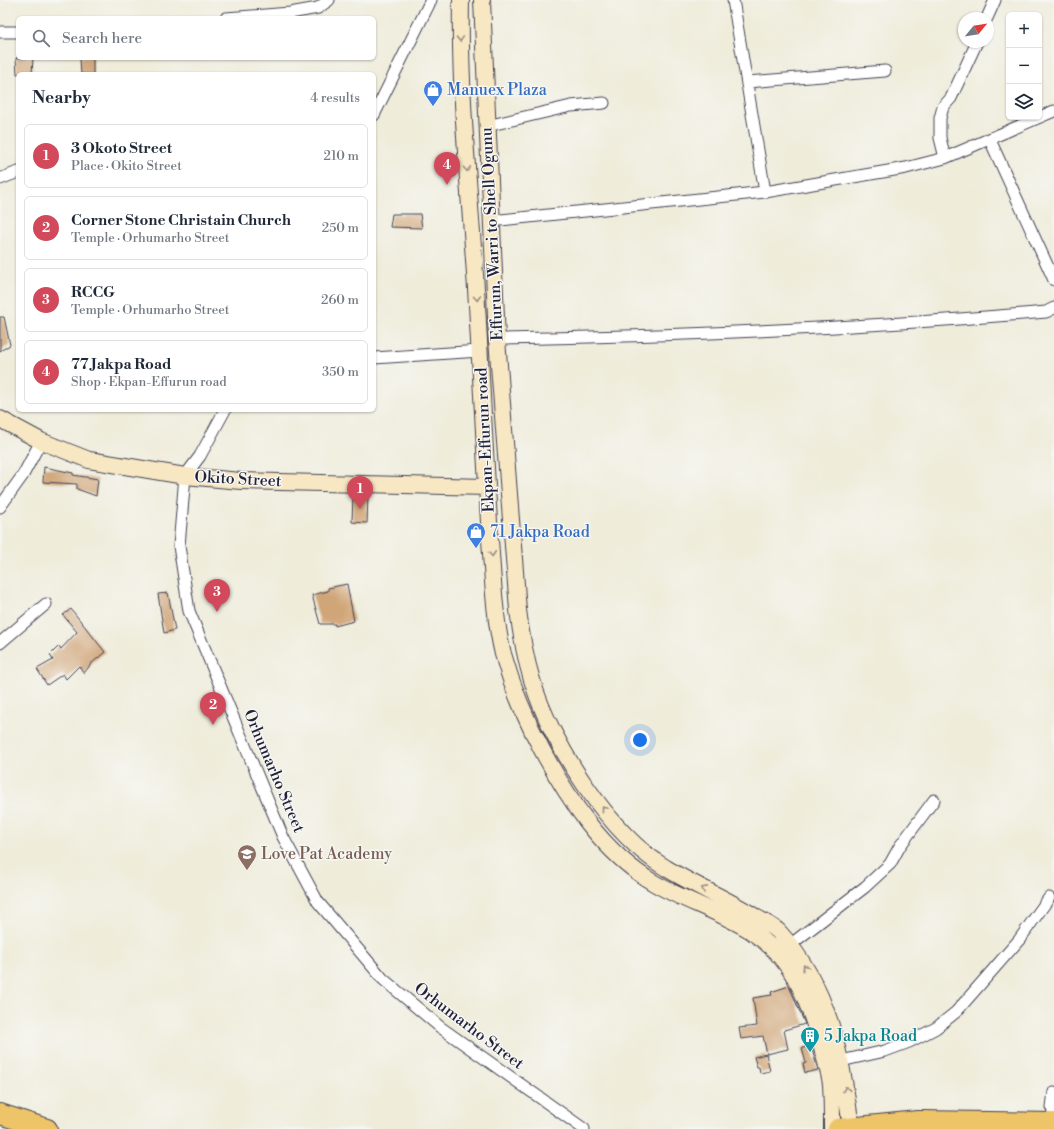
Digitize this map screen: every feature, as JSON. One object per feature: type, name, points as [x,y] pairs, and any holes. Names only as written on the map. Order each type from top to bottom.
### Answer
[{"type":"highway","points":[[0,1114],[47,1129]]},
{"type":"highway","points":[[840,1128],[918,1121],[1054,1123]]},
{"type":"main road","name":"Ekpan-Effurun road","points":[[461,0],[460,34],[465,134],[496,610],[503,652],[516,695],[541,748],[588,824],[625,861],[648,878],[748,930],[766,942],[780,956],[792,972],[804,993],[828,1070],[840,1128]]},
{"type":"main road","name":"Effurun, Warri to Shell Ogunu","points":[[482,0],[497,338],[518,610],[523,646],[532,681],[545,717],[578,775],[621,830],[642,852],[665,868],[749,913],[777,930],[790,945],[811,976],[829,1016],[841,1061],[840,1128]]},
{"type":"main road","name":"Okito Street","points":[[0,419],[41,442],[89,460],[185,476],[241,481],[487,487]]},
{"type":"main road","points":[[496,610],[518,610]]},
{"type":"street","points":[[245,16],[318,8],[329,0]]},
{"type":"street","points":[[376,111],[431,0]]},
{"type":"street","points":[[733,0],[765,192]]},
{"type":"street","points":[[988,12],[991,2]]},
{"type":"street","points":[[0,32],[16,32]]},
{"type":"street","points":[[945,158],[940,138],[940,118],[958,84],[974,48]]},
{"type":"street","points":[[747,82],[885,71]]},
{"type":"street","points":[[487,126],[571,106],[604,103]]},
{"type":"street","points":[[491,222],[765,192],[906,168],[945,158],[990,140],[1054,111]]},
{"type":"street","points":[[990,140],[1054,280]]},
{"type":"street","points":[[0,179],[16,173]]},
{"type":"street","points":[[497,338],[663,336],[966,319],[1046,312],[1054,308]]},
{"type":"street","points":[[376,358],[480,351]]},
{"type":"street","points":[[185,476],[200,456],[224,412]]},
{"type":"street","points":[[0,507],[23,475],[41,442]]},
{"type":"street","name":"Orhumarho Street","points":[[185,476],[179,546],[189,610],[283,837],[318,902],[389,983],[440,1027],[584,1129]]},
{"type":"street","points":[[0,642],[46,604]]},
{"type":"street","points":[[790,945],[865,887],[890,864],[900,846],[934,800]]},
{"type":"street","points":[[841,1061],[886,1051],[910,1042],[936,1028],[956,1012],[1019,940],[1049,898]]},
{"type":"street","points":[[1054,1092],[1052,1107],[1054,1118]]},
{"type":"building","points":[[16,60],[33,60],[32,72],[17,72]]},
{"type":"building","points":[[80,60],[93,60],[93,72],[81,72]]},
{"type":"building","points":[[392,214],[420,214],[422,228],[390,227]]},
{"type":"building","points":[[0,317],[4,317],[10,345],[0,351]]},
{"type":"building","points":[[44,467],[73,473],[73,475],[98,479],[96,496],[77,489],[77,484],[43,482]]},
{"type":"building","points":[[353,495],[368,496],[367,523],[352,522]]},
{"type":"building","points":[[347,584],[354,621],[335,626],[335,624],[320,624],[312,595],[328,591],[328,588]]},
{"type":"building","points":[[168,593],[175,630],[164,633],[158,594]]},
{"type":"building","points":[[71,609],[105,652],[92,663],[84,673],[79,666],[66,679],[63,674],[47,685],[37,669],[53,660],[50,655],[59,646],[61,649],[77,632],[63,615]]},
{"type":"building","points":[[789,986],[805,1024],[784,1030],[788,1049],[767,1054],[763,1036],[741,1039],[739,1028],[757,1026],[753,998],[772,995],[771,992]]},
{"type":"building","points":[[811,1046],[818,1070],[805,1073],[803,1064],[806,1063],[802,1048]]},
{"type":"building","points":[[766,1054],[770,1071],[760,1073],[754,1057]]},
{"type":"place","name":"Manuex Plaza","points":[[433,107]]},
{"type":"place","name":"77 Jakpa Road","points":[[447,185]]},
{"type":"place","name":"3 Okoto Street","points":[[360,509]]},
{"type":"place","name":"71 Jakpa Road","points":[[476,549]]},
{"type":"place","name":"RCCG","points":[[217,612]]},
{"type":"place","name":"Corner Stone Christain Church","points":[[213,725]]},
{"type":"place","name":"Love Pat Academy","points":[[247,871]]},
{"type":"place","name":"5 Jakpa Road","points":[[810,1053]]}]
